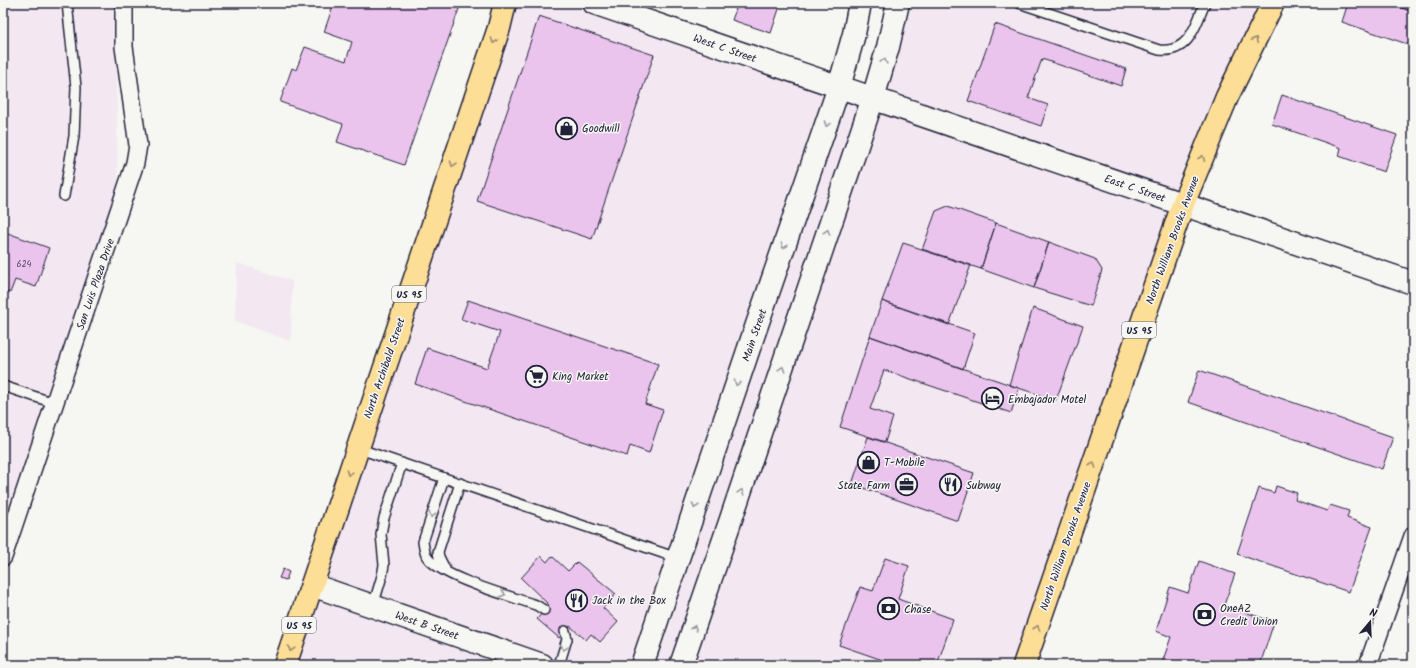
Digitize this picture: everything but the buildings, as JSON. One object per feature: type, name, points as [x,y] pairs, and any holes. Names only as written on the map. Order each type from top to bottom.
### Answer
[{"type":"highway","name":"North Archibald Street","points":[[285,665],[498,28],[505,3]]},
{"type":"highway","name":"North William Brooks Avenue","points":[[1024,665],[1183,204],[1227,97],[1273,3]]},
{"type":"main road","name":"West C Street","points":[[594,3],[856,93]]},
{"type":"main road","name":"Main Street","points":[[681,665],[730,522],[856,93],[854,34],[860,3]]},
{"type":"main road","name":"Main Street","points":[[642,665],[677,558],[856,93],[888,47],[898,3]]},
{"type":"main road","name":"East C Street","points":[[856,93],[1413,283]]},
{"type":"main road","name":"West B Street","points":[[312,585],[542,665]]},
{"type":"street","name":"San Luis Plaza Drive","points":[[3,557],[136,163],[138,145],[124,47],[124,3]]},
{"type":"street","points":[[1368,665],[1413,536]]},
{"type":"lane","points":[[64,196],[74,136],[76,87],[68,3]]},
{"type":"lane","points":[[1019,3],[1159,50],[1167,51],[1180,47],[1191,36],[1205,3]]},
{"type":"lane","points":[[3,386],[54,404]]},
{"type":"lane","points":[[357,448],[677,558]]},
{"type":"lane","points":[[373,606],[384,565],[381,534],[384,518],[402,463]]},
{"type":"lane","points":[[444,478],[423,542],[424,550],[428,558],[454,577],[536,605],[544,610]]},
{"type":"lane","points":[[446,572],[439,558],[438,552],[460,483]]},
{"type":"lane","points":[[559,665],[567,639],[565,631]]},
{"type":"shaded area","points":[[3,3],[115,3],[118,197],[3,551]]},
{"type":"shaded area","points":[[502,3],[594,3],[886,102],[908,3],[1273,3],[1227,97],[1024,665],[283,665]]},
{"type":"shaded area","points":[[237,263],[292,281],[291,341],[235,321]]},
{"type":"place","name":"Goodwill","points":[[566,128]]},
{"type":"place","name":"King Market","points":[[536,376]]},
{"type":"place","name":"Embajador Motel","points":[[992,399]]},
{"type":"place","name":"T-Mobile","points":[[868,462]]},
{"type":"place","name":"State Farm","points":[[906,485]]},
{"type":"place","name":"Subway","points":[[950,485]]},
{"type":"place","name":"Jack in the Box","points":[[577,600]]},
{"type":"place","name":"Chase","points":[[889,609]]},
{"type":"place","name":"OneAZ Credit Union","points":[[1205,614]]}]
